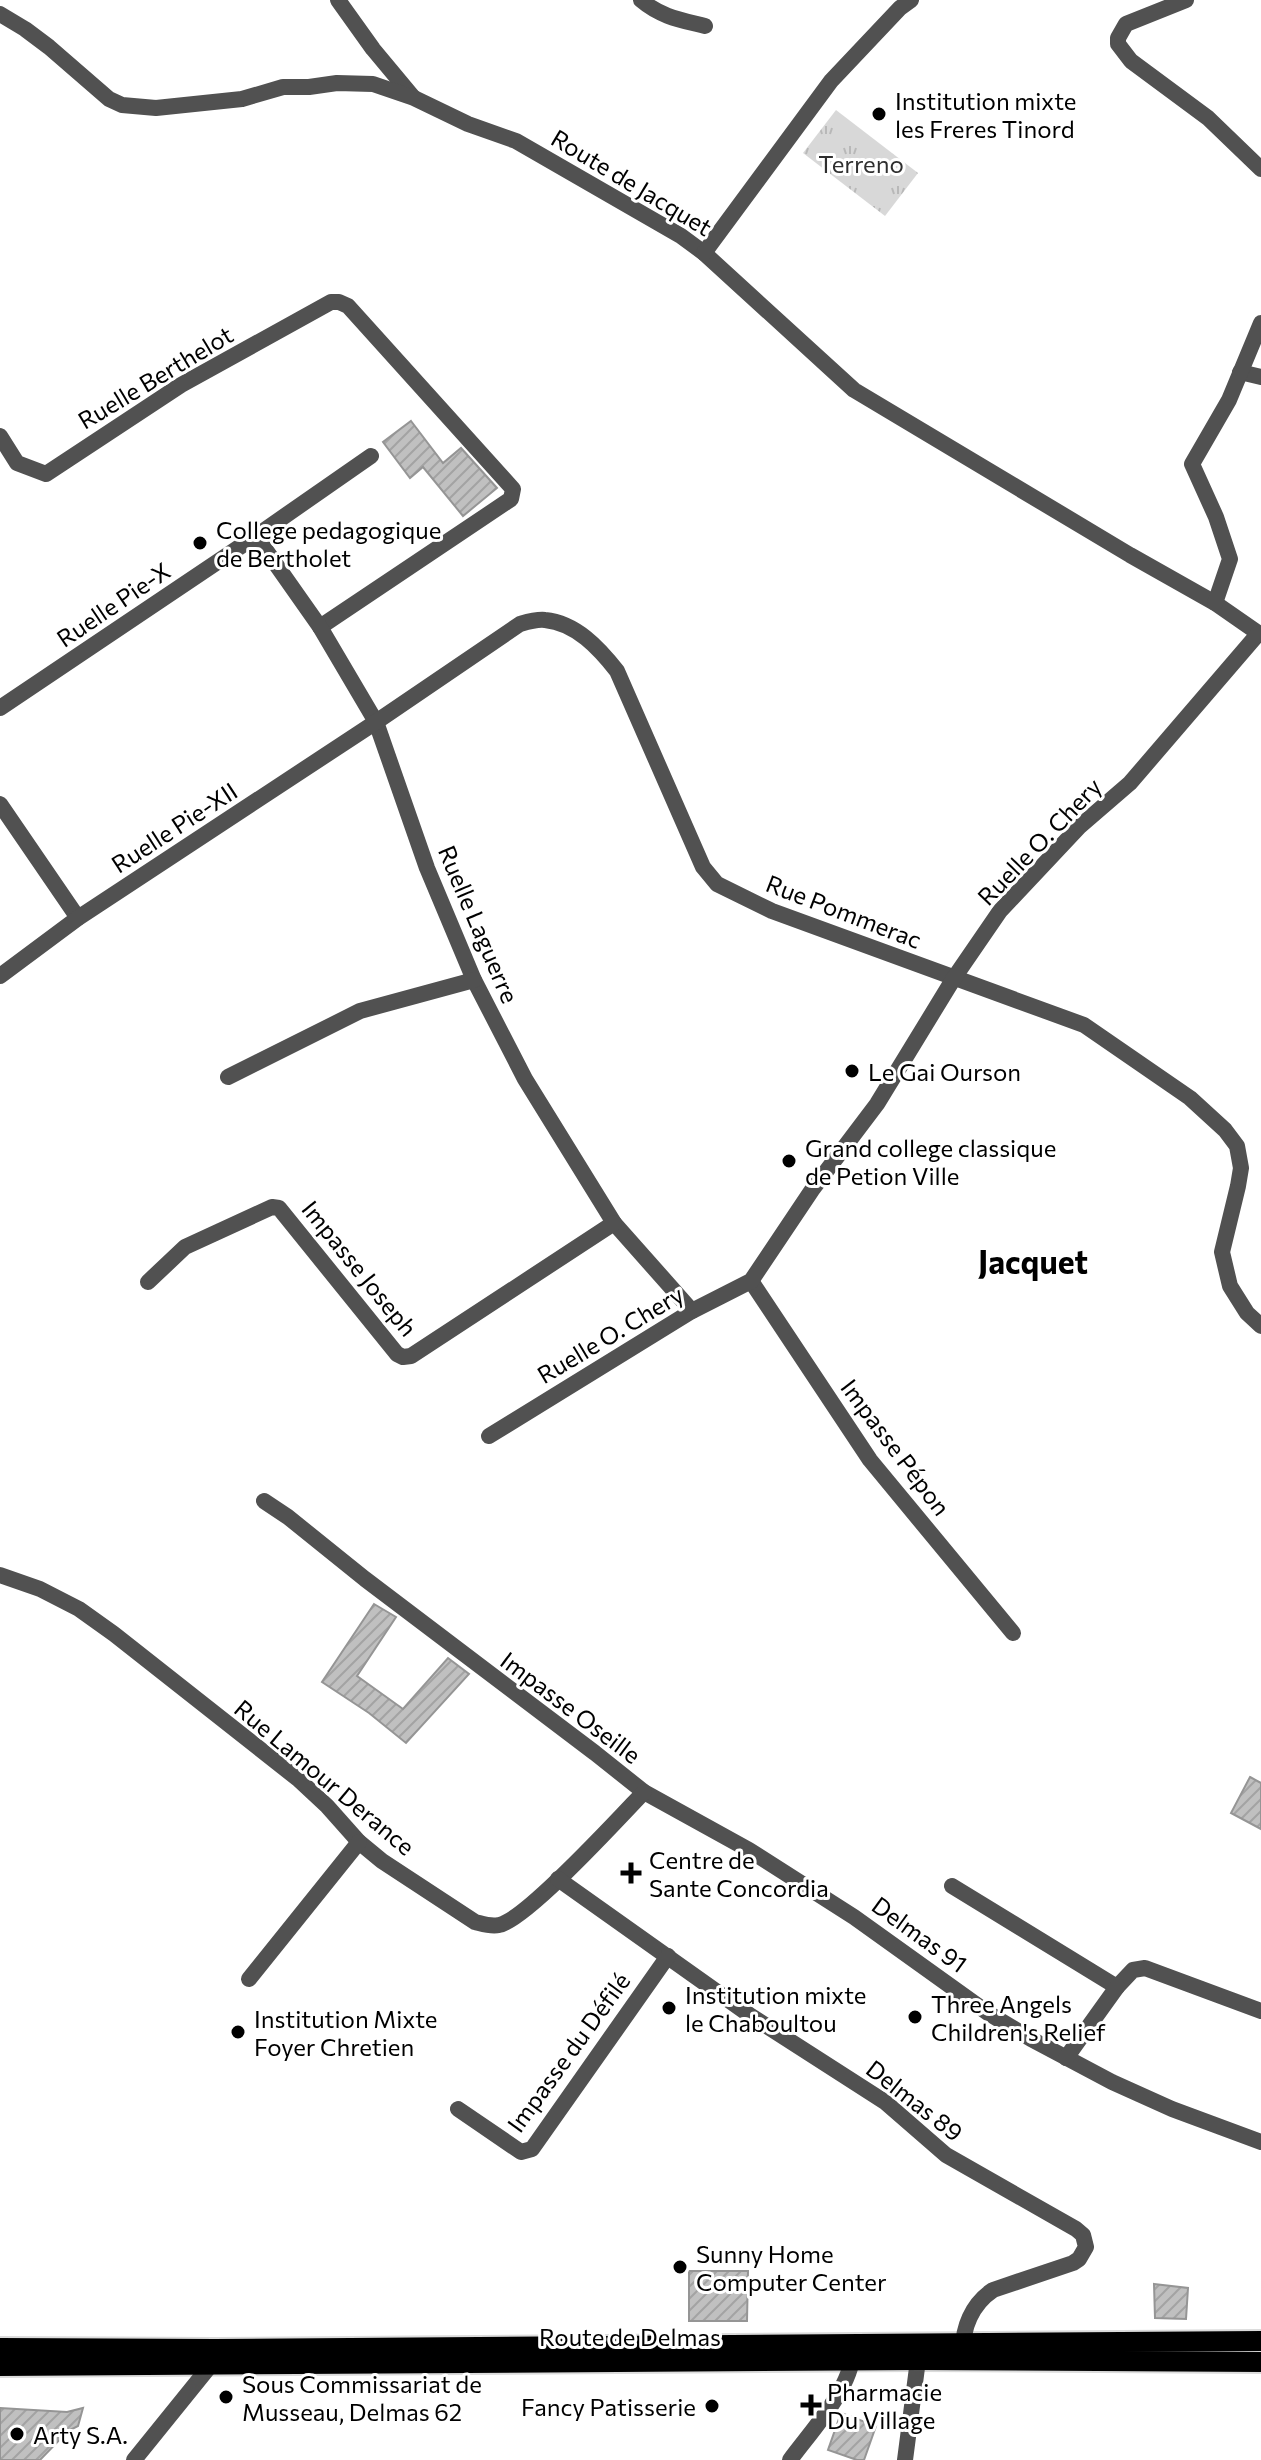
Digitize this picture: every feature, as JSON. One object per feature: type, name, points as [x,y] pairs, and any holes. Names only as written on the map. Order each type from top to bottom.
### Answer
[{"type":"main road","name":"Route de Delmas","points":[[0,2366],[210,2366],[852,2352],[918,2360],[963,2352],[1261,2341]]},
{"type":"main road","name":"Route de Delmas","points":[[0,2348],[963,2352],[1261,2362]]},
{"type":"street","points":[[338,0],[414,98]]},
{"type":"street","points":[[641,0],[667,17],[705,26]]},
{"type":"street","points":[[1186,0],[1126,24],[1118,44],[1131,61],[1208,118],[1261,169]]},
{"type":"street","points":[[704,253],[831,81],[902,3]]},
{"type":"street","name":"Route de Jacquet","points":[[0,14],[25,29],[109,99],[122,105],[156,108],[242,99],[283,87],[373,84],[516,141],[681,236],[704,253],[854,390],[1215,603],[1260,635]]},
{"type":"street","name":"Ruelle Berthelot","points":[[0,436],[17,463],[46,474],[181,385],[331,302],[348,306],[513,489],[511,499],[320,627]]},
{"type":"street","points":[[1215,603],[1230,559],[1216,517],[1192,464],[1229,400],[1261,323]]},
{"type":"street","points":[[1240,372],[1261,377]]},
{"type":"street","name":"Ruelle Pie-X","points":[[0,708],[371,456]]},
{"type":"street","name":"Ruelle Laguerre","points":[[256,536],[320,627],[376,722],[427,868],[474,980],[525,1079],[614,1223],[692,1311]]},
{"type":"street","name":"Rue Pommerac","points":[[376,722],[520,624],[543,619],[561,624],[597,646],[617,671],[703,867],[717,884],[772,911],[1084,1025],[1190,1098],[1225,1130],[1237,1146],[1241,1168],[1222,1252],[1230,1286],[1247,1313],[1261,1326]]},
{"type":"street","name":"Ruelle O. Chery","points":[[489,1436],[692,1311],[751,1281],[812,1190],[877,1104],[954,978],[1000,911],[1079,827],[1130,783],[1260,635]]},
{"type":"street","name":"Ruelle Pie-XII","points":[[0,976],[78,918],[376,722]]},
{"type":"street","points":[[0,804],[78,918]]},
{"type":"street","points":[[228,1077],[360,1011],[474,980]]},
{"type":"street","name":"Impasse Joseph","points":[[148,1282],[185,1247],[272,1207],[279,1208],[397,1354],[411,1356],[614,1223]]},
{"type":"street","name":"Impasse Pépon","points":[[751,1281],[870,1460],[1013,1633]]},
{"type":"street","name":"Impasse Oseille","points":[[264,1501],[644,1792]]},
{"type":"street","name":"Rue Lamour Derance","points":[[0,1575],[40,1589],[79,1609],[114,1634],[298,1779],[359,1842],[382,1861],[475,1922],[489,1926],[513,1919],[558,1879],[644,1792]]},
{"type":"street","name":"Delmas 91","points":[[644,1792],[749,1850],[854,1917],[988,2013],[1066,2058],[1172,2109],[1261,2142]]},
{"type":"street","points":[[249,1979],[359,1842]]},
{"type":"street","name":"Delmas 89","points":[[558,1879],[751,2016],[885,2102],[946,2155],[1083,2235],[1086,2247],[1073,2263],[993,2290],[983,2297],[969,2319],[963,2352]]},
{"type":"street","points":[[952,1886],[1117,1987]]},
{"type":"street","name":"Impasse du Défilé","points":[[458,2109],[521,2152],[532,2149],[668,1956]]},
{"type":"street","points":[[1066,2058],[1117,1987],[1133,1970],[1145,1968],[1261,2011]]},
{"type":"street","points":[[790,2460],[844,2385],[852,2352]]},
{"type":"street","points":[[905,2460],[918,2360]]},
{"type":"street","points":[[134,2460],[210,2366]]},
{"type":"green space","name":"Terreno","points":[[836,110],[918,173],[885,216],[803,153]]},
{"type":"building","points":[[411,421],[443,463],[461,448],[497,488],[463,516],[423,467],[410,478],[383,442]]},
{"type":"building","points":[[374,1604],[396,1617],[357,1676],[403,1709],[448,1658],[469,1674],[406,1743],[369,1713],[322,1682]]},
{"type":"building","points":[[1250,1777],[1261,1783],[1261,1829],[1231,1813]]},
{"type":"building","points":[[689,2271],[748,2271],[747,2321],[689,2321]]},
{"type":"building","points":[[1154,2284],[1188,2288],[1186,2319],[1155,2318]]},
{"type":"building","points":[[0,2408],[67,2412],[83,2408],[78,2426],[68,2431],[40,2460],[0,2460]]},
{"type":"building","points":[[841,2413],[876,2426],[864,2460],[828,2450]]},
{"type":"place","name":"Institution mixte les Freres Tinord","points":[[879,114]]},
{"type":"place","name":"College pedagogique de Bertholet","points":[[200,543]]},
{"type":"place","name":"Le Gai Ourson","points":[[852,1071]]},
{"type":"place","name":"Grand college classique de Petion Ville","points":[[789,1161]]},
{"type":"place","name":"Centre de Sante Concordia","points":[[631,1873]]},
{"type":"place","name":"Institution mixte le Chaboultou","points":[[669,2008]]},
{"type":"place","name":"Three Angels Children's Relief","points":[[915,2017]]},
{"type":"place","name":"Institution Mixte Foyer Chretien","points":[[238,2032]]},
{"type":"place","name":"Sunny Home Computer Center","points":[[680,2267]]},
{"type":"place","name":"Sous Commissariat de Musseau, Delmas 62","points":[[226,2397]]},
{"type":"place","name":"Pharmacie Du Village","points":[[811,2405]]},
{"type":"place","name":"Fancy Patisserie","points":[[712,2406]]},
{"type":"place","name":"Arty S.A.","points":[[17,2434]]},
{"type":"district","name":"Jacquet","points":[[1033,1261]]}]
